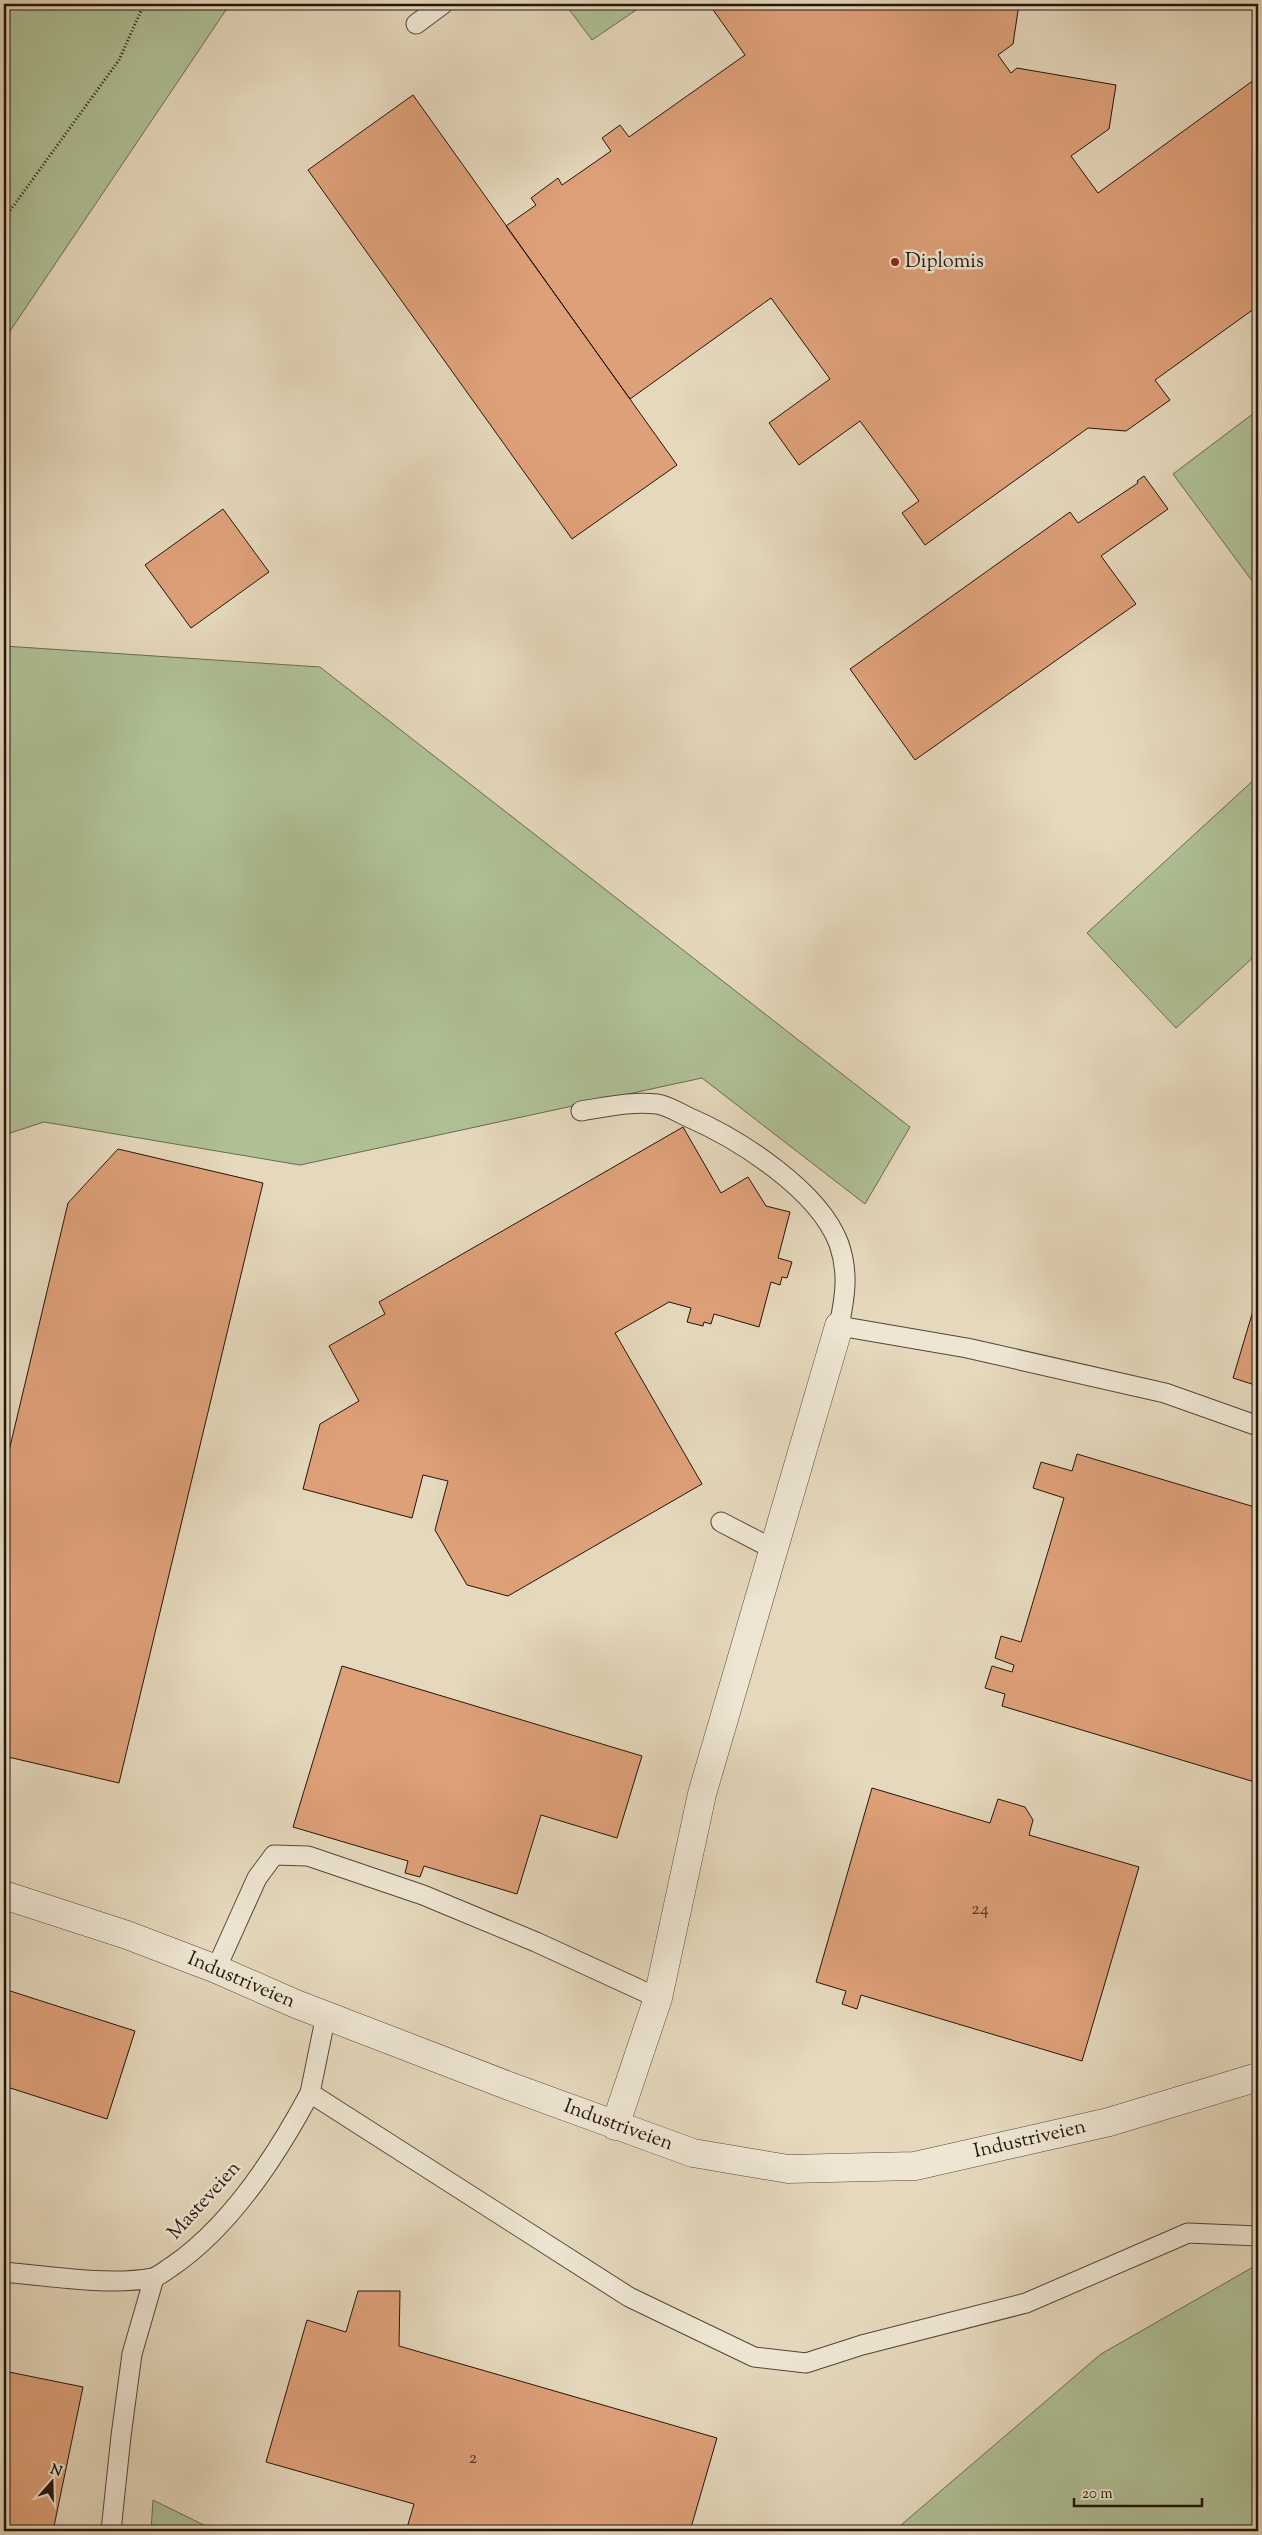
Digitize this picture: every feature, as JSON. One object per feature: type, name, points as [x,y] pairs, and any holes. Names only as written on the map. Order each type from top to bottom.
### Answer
[{"type":"street","points":[[615,2126],[658,1998],[702,1794],[840,1326]]},
{"type":"street","name":"Industriveien","points":[[4,1894],[127,1935],[216,1969],[326,2015],[615,2126],[693,2153],[788,2169],[915,2166],[1110,2122],[1258,2077]]},
{"type":"lane","points":[[416,24],[443,4]]},
{"type":"lane","points":[[581,1111],[624,1104],[659,1104],[722,1132],[749,1150],[800,1191],[827,1222],[838,1243],[846,1271],[846,1294],[840,1326],[967,1348],[1165,1392],[1258,1426]]},
{"type":"lane","points":[[720,1522],[773,1549]]},
{"type":"lane","points":[[216,1969],[256,1878],[274,1855],[308,1856],[423,1895],[536,1942],[658,1998]]},
{"type":"lane","name":"Masteveien","points":[[154,2278],[190,2254],[246,2194],[288,2134],[310,2093],[326,2015]]},
{"type":"lane","points":[[310,2093],[629,2296],[754,2357],[806,2363],[862,2345],[1026,2303],[1188,2233],[1258,2236]]},
{"type":"lane","points":[[4,2272],[99,2280],[154,2278],[132,2354],[111,2531]]},
{"type":"path","points":[[4,219],[119,60],[144,4]]},
{"type":"green space","points":[[4,4],[230,4],[4,340]]},
{"type":"green space","points":[[565,4],[645,4],[592,40]]},
{"type":"green space","points":[[1258,410],[1258,589],[1173,474]]},
{"type":"green space","points":[[4,646],[320,667],[910,1127],[865,1204],[702,1078],[300,1165],[44,1122],[4,1135]]},
{"type":"green space","points":[[1258,776],[1258,953],[1176,1028],[1087,933]]},
{"type":"green space","points":[[1258,2266],[1258,2531],[894,2531],[1101,2354]]},
{"type":"green space","points":[[153,2500],[216,2531],[151,2531]]},
{"type":"building","name":"Diplomis","points":[[709,4],[1019,4],[1013,44],[998,55],[1011,73],[1017,68],[1116,85],[1109,129],[1071,156],[1098,193],[1258,77],[1258,306],[1155,380],[1170,400],[1126,431],[1088,428],[925,545],[902,513],[919,501],[860,421],[799,465],[769,423],[830,379],[771,298],[630,399],[506,226],[536,205],[531,198],[558,178],[562,185],[611,151],[602,138],[620,125],[629,137],[745,55]]},
{"type":"building","points":[[413,95],[677,465],[572,539],[308,170]]},
{"type":"building","points":[[1144,476],[1168,509],[1101,556],[1136,604],[915,760],[850,669],[1070,512],[1078,523],[1138,483],[1137,481]]},
{"type":"building","points":[[223,509],[269,572],[191,628],[145,565]]},
{"type":"building","points":[[683,1127],[721,1193],[748,1177],[766,1206],[790,1212],[778,1258],[792,1262],[787,1278],[782,1277],[780,1285],[771,1282],[759,1327],[714,1314],[711,1324],[704,1322],[703,1326],[687,1322],[691,1308],[669,1302],[615,1333],[702,1484],[508,1596],[467,1585],[435,1530],[448,1481],[423,1475],[412,1518],[303,1489],[320,1424],[359,1401],[329,1346],[385,1314],[379,1302]]},
{"type":"building","points":[[118,1149],[263,1183],[119,1783],[4,1756],[4,1472],[68,1203]]},
{"type":"building","points":[[1258,1294],[1258,1386],[1233,1378]]},
{"type":"building","points":[[1077,1454],[1258,1508],[1258,1783],[1002,1706],[1005,1694],[985,1688],[992,1666],[1012,1672],[1014,1665],[995,1658],[1001,1636],[1021,1642],[1064,1498],[1033,1488],[1041,1462],[1072,1471]]},
{"type":"building","points":[[342,1666],[642,1756],[617,1838],[541,1815],[517,1894],[424,1866],[420,1877],[405,1873],[408,1861],[293,1827]]},
{"type":"building","points":[[872,1788],[990,1823],[998,1799],[1025,1807],[1033,1820],[1029,1835],[1139,1867],[1082,2061],[861,1995],[857,2009],[842,2004],[846,1991],[816,1982]]},
{"type":"building","points":[[4,1989],[135,2031],[107,2119],[4,2086]]},
{"type":"building","points":[[358,2291],[400,2291],[399,2346],[717,2438],[690,2531],[406,2531],[414,2504],[266,2462],[307,2320],[346,2332]]},
{"type":"building","points":[[4,2371],[83,2387],[53,2531],[4,2531]]},
{"type":"place","name":"Diplomis","points":[[895,262]]}]
